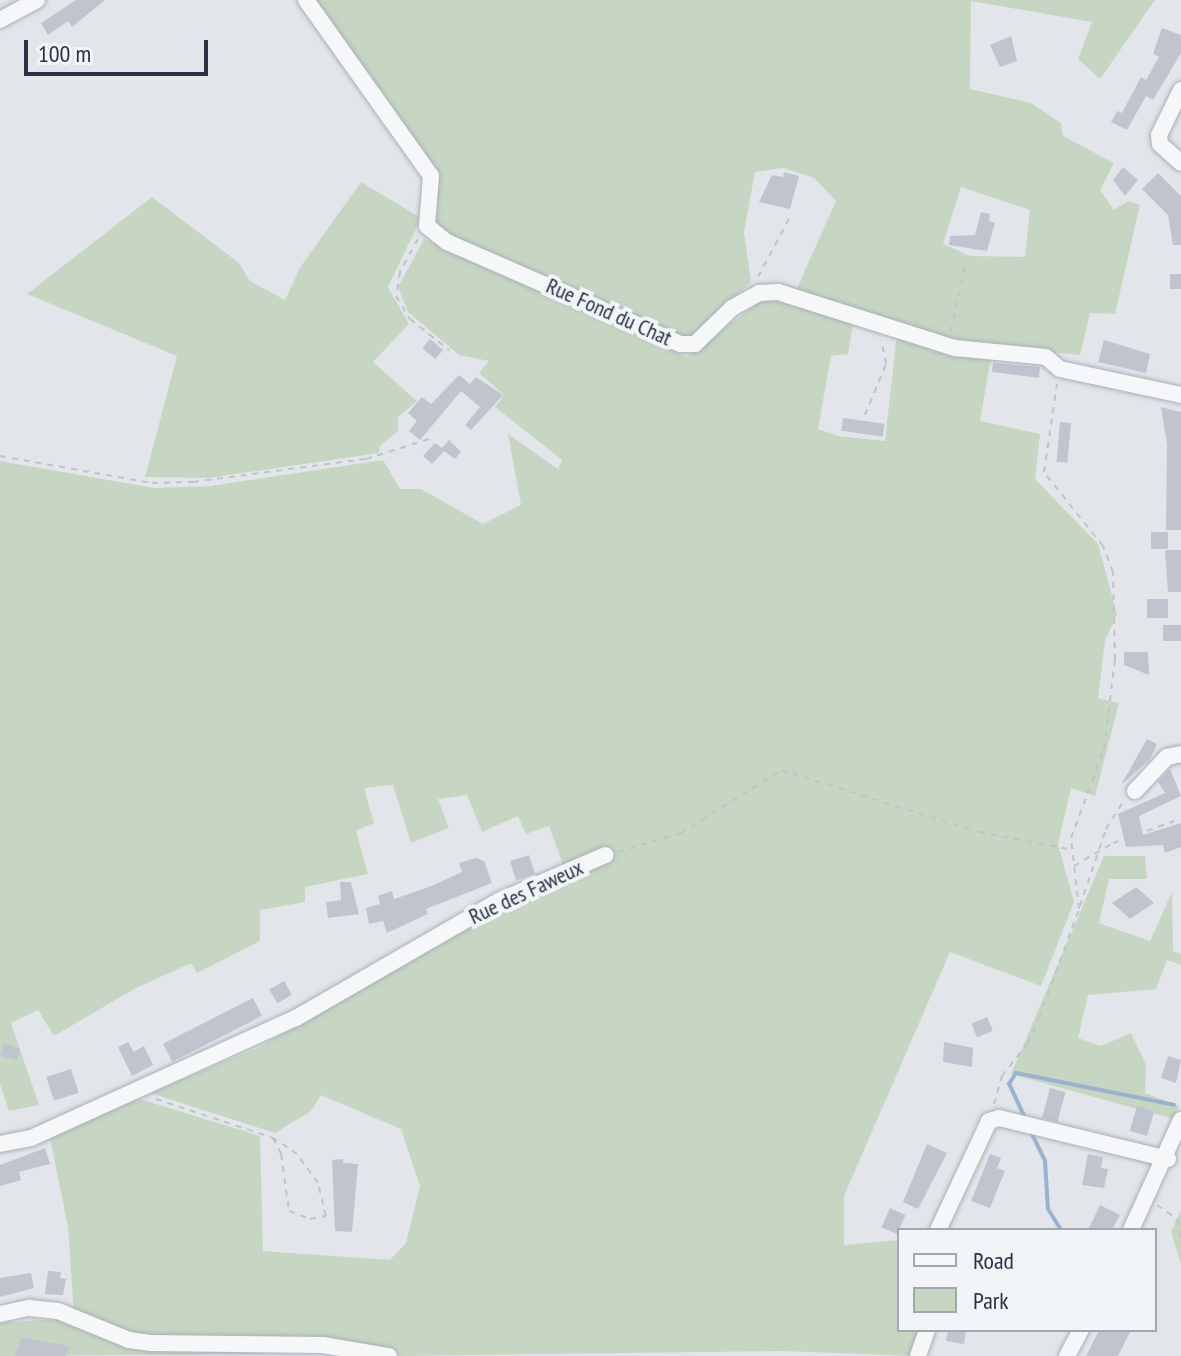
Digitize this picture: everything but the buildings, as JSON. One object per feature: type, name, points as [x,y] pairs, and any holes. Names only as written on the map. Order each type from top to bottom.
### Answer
[{"type":"street","points":[[0,20],[37,0]]},
{"type":"street","points":[[306,0],[431,176],[427,226]]},
{"type":"street","points":[[1181,90],[1159,135],[1160,144],[1181,163]]},
{"type":"street","name":"Rue Fond du Chat","points":[[427,226],[447,242],[681,344],[695,344],[746,300]]},
{"type":"street","points":[[746,300],[778,292],[948,346],[1046,357],[1060,369],[1181,395]]},
{"type":"street","points":[[1135,791],[1167,757],[1181,754]]},
{"type":"street","name":"Rue des Faweux","points":[[0,1144],[31,1138],[296,1018],[499,901],[606,855]]},
{"type":"street","points":[[939,1228],[989,1121],[999,1118],[1168,1159]]},
{"type":"street","points":[[1132,1228],[1168,1159],[1181,1120]]},
{"type":"street","points":[[0,1314],[29,1308],[58,1311],[129,1340],[150,1343],[290,1345],[389,1356]]},
{"type":"street","points":[[918,1356],[926,1332]]},
{"type":"street","points":[[1067,1356],[1080,1332]]},
{"type":"path","points":[[746,300],[791,215]]},
{"type":"path","points":[[427,226],[400,272],[396,296],[410,319],[449,350]]},
{"type":"path","points":[[948,346],[966,262]]},
{"type":"path","points":[[865,415],[886,364],[880,344],[885,326]]},
{"type":"path","points":[[1060,369],[1044,472],[1103,546],[1113,572],[1115,619],[1104,749],[1069,849],[1072,866],[1078,874],[1079,909]]},
{"type":"path","points":[[0,456],[139,481],[193,482],[366,459],[429,439]]},
{"type":"path","name":"Rue des Faweux","points":[[606,855],[681,833],[781,770],[979,832],[1069,849]]},
{"type":"path","points":[[989,1121],[1002,1076],[1028,1043],[1039,1018],[1117,807],[1135,791]]},
{"type":"path","points":[[1072,866],[1113,843],[1174,821]]},
{"type":"path","points":[[132,1092],[219,1116],[273,1138],[297,1154],[318,1183],[326,1216],[310,1219],[289,1211],[281,1154],[273,1138]]},
{"type":"path","points":[[1166,1211],[1177,1219],[1181,1240]]},
{"type":"green space","points":[[315,0],[1155,0],[1100,79],[1078,59],[1092,22],[971,1],[970,89],[1031,103],[1061,123],[1063,136],[1114,163],[1100,190],[1114,210],[1128,201],[1140,205],[1115,314],[1090,313],[1080,355],[957,344],[794,295],[836,201],[814,178],[783,168],[755,172],[744,232],[751,282],[692,337],[672,336],[467,245],[436,225],[434,168]],"holes":[[[961,187],[1030,210],[1025,257],[970,256],[943,244]]]},
{"type":"green space","points":[[361,182],[421,218],[388,287],[409,324],[373,362],[417,401],[398,417],[398,431],[380,446],[379,453],[209,478],[145,477],[177,356],[27,294],[152,197],[239,263],[250,281],[285,300],[301,266]]},
{"type":"green space","points":[[424,239],[579,302],[686,357],[763,299],[795,302],[853,324],[848,354],[831,356],[818,429],[838,436],[885,441],[897,333],[991,357],[980,421],[1040,434],[1035,479],[1098,544],[1117,614],[1105,641],[1098,698],[1119,703],[1095,796],[1071,788],[1058,844],[1074,902],[1041,986],[950,952],[844,1196],[844,1245],[897,1240],[897,1332],[920,1332],[912,1356],[782,1351],[401,1356],[322,1341],[135,1336],[74,1313],[68,1227],[49,1133],[140,1099],[260,1136],[263,1251],[390,1260],[406,1243],[420,1186],[401,1129],[321,1095],[311,1111],[275,1133],[150,1093],[262,1046],[464,923],[567,876],[549,826],[526,834],[518,816],[482,832],[467,795],[438,799],[449,828],[411,843],[393,785],[364,788],[374,823],[356,831],[368,874],[305,887],[305,902],[260,910],[260,941],[197,973],[191,963],[136,988],[54,1036],[38,1010],[11,1023],[39,1105],[9,1111],[0,1084],[0,461],[154,488],[210,486],[383,460],[400,489],[421,489],[483,524],[521,505],[508,434],[558,469],[562,460],[495,407],[504,395],[479,373],[489,361],[459,355],[408,312],[398,287]]},
{"type":"green space","points":[[1104,856],[1145,856],[1147,879],[1109,879],[1099,923],[1150,941],[1172,892],[1173,951],[1181,954],[1181,965],[1167,960],[1156,989],[1088,995],[1078,1038],[1101,1046],[1131,1033],[1146,1065],[1145,1093],[1179,1106],[1174,1119],[1011,1074]]},
{"type":"green space","points":[[1181,1211],[1181,1265],[1171,1231]]},
{"type":"green space","points":[[58,1319],[133,1349],[292,1354],[0,1356],[0,1323]]},
{"type":"waterway","points":[[1026,1120],[1009,1084],[1016,1073],[1174,1105]]},
{"type":"waterway","points":[[1031,1132],[1045,1161],[1048,1209],[1060,1228]]}]
